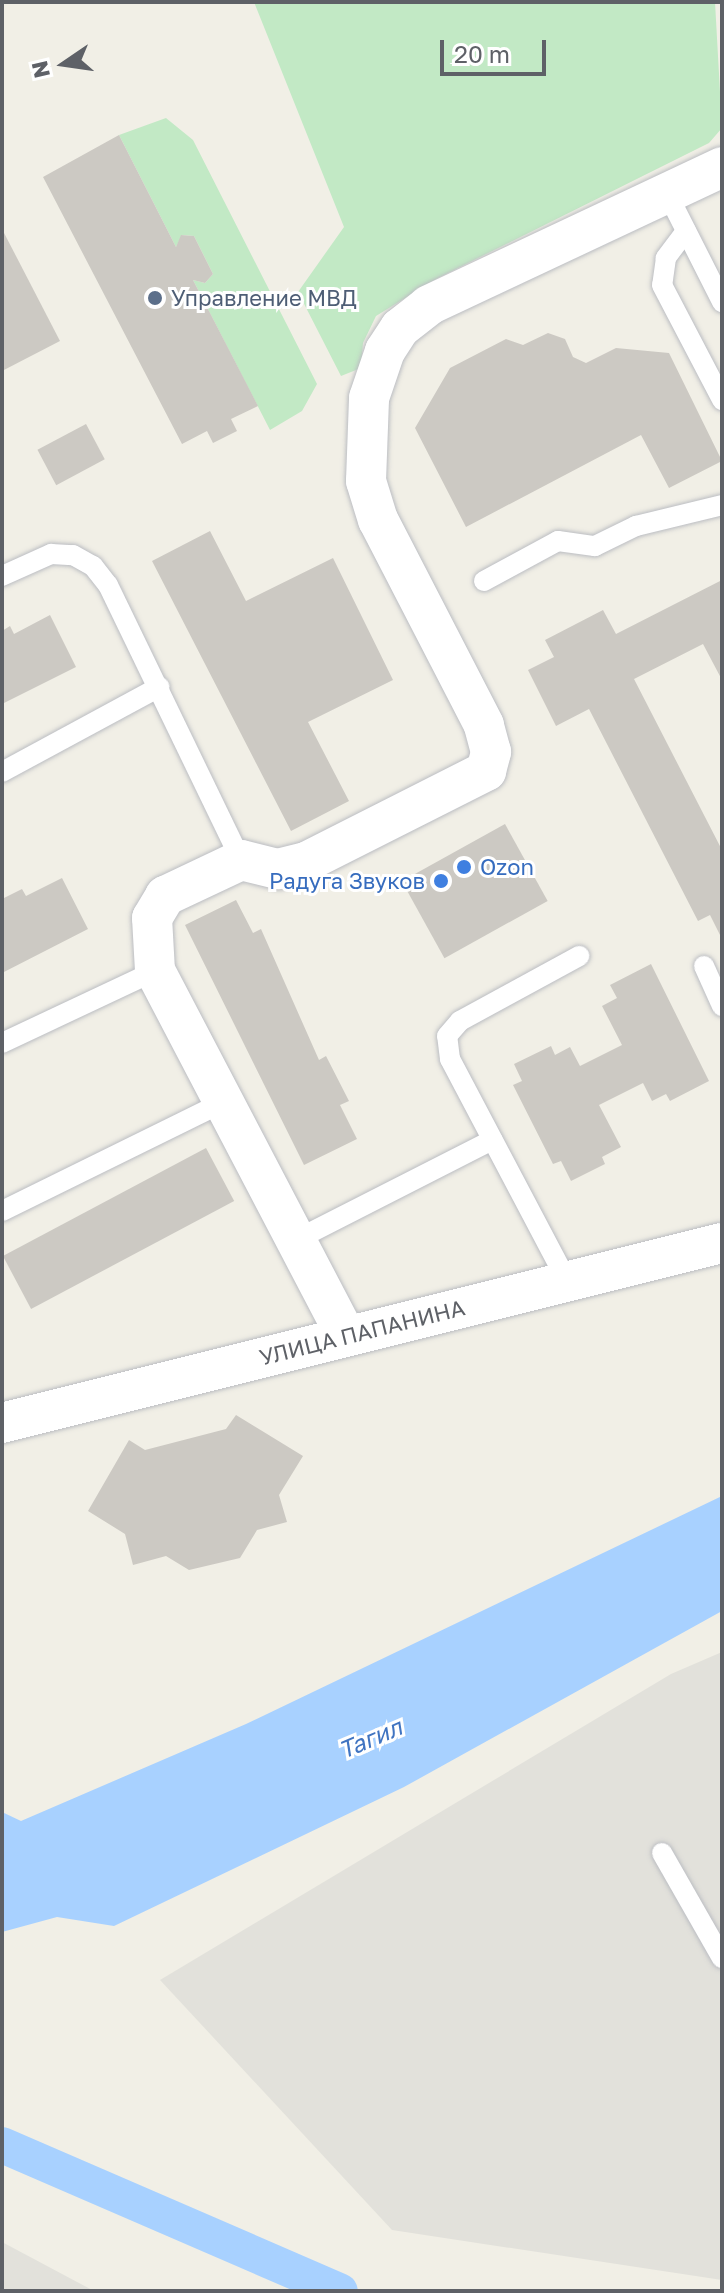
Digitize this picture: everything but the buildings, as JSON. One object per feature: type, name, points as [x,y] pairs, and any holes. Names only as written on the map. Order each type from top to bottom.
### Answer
[{"type":"street","points":[[346,1336],[219,1104],[155,971],[152,918],[165,896],[241,860],[278,869],[306,862],[486,771],[491,752],[484,725],[374,507],[366,481],[369,398],[400,328],[429,305],[665,189],[722,167]]},
{"type":"street","name":"УЛИЦА ПАПАНИНА","points":[[2,1423],[566,1279],[722,1243]]},
{"type":"lane","points":[[665,189],[686,231],[714,267],[722,302]]},
{"type":"lane","points":[[686,231],[666,258],[662,285],[722,400]]},
{"type":"lane","points":[[484,581],[558,541],[595,546],[636,526],[722,505]]},
{"type":"lane","points":[[2,576],[51,554],[73,555],[93,566],[159,687],[241,860]]},
{"type":"lane","points":[[2,772],[159,687]]},
{"type":"lane","points":[[566,1279],[450,1059],[447,1036],[460,1021],[579,956]]},
{"type":"lane","points":[[704,966],[722,1006]]},
{"type":"lane","points":[[2,1043],[155,971]]},
{"type":"lane","points":[[2,1211],[219,1104]]},
{"type":"lane","points":[[292,1242],[492,1140]]},
{"type":"lane","points":[[662,1853],[722,1958]]},
{"type":"shaded area","points":[[722,1652],[722,2280],[392,2230],[160,1980],[671,1674]]},
{"type":"shaded area","points":[[2,2242],[94,2291],[2,2291]]},
{"type":"green space","points":[[254,2],[715,2],[722,128],[709,143],[436,279],[376,316],[363,343],[361,368],[341,376],[298,292],[344,227]]},
{"type":"green space","points":[[166,118],[193,140],[317,384],[302,411],[270,430],[193,280],[205,283],[213,274],[194,236],[182,235],[176,247],[119,135]]},
{"type":"water","name":"Тагил","points":[[722,1496],[722,1611],[404,1787],[114,1926],[57,1917],[2,1932],[2,1812],[21,1821],[246,1724]]},
{"type":"waterway","points":[[2,2145],[340,2291]]},
{"type":"place","name":"Управление МВД","points":[[155,298]]},
{"type":"place","name":"Ozon","points":[[464,867]]},
{"type":"place","name":"Радуга Звуков","points":[[441,881]]}]
